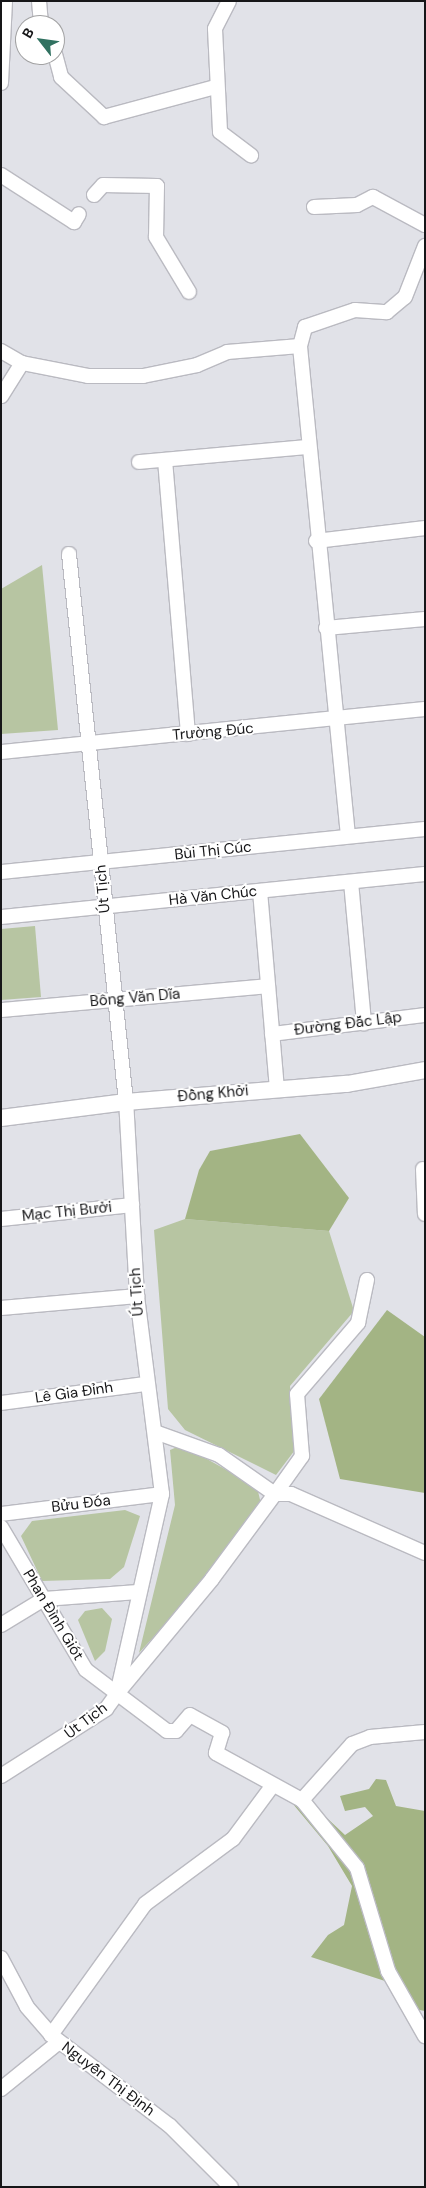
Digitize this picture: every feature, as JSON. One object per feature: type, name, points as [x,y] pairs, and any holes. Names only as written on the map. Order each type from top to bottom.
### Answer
[{"type":"street","points":[[1,83],[5,1]]},
{"type":"street","points":[[39,1],[40,15]]},
{"type":"street","points":[[229,1],[215,29],[214,87],[220,132],[251,155]]},
{"type":"street","points":[[58,65],[61,77],[104,117],[214,87]]},
{"type":"street","points":[[1,176],[74,222],[79,214]]},
{"type":"street","points":[[94,194],[103,185],[157,186],[156,237],[189,292]]},
{"type":"street","points":[[314,207],[357,205],[373,197],[425,225]]},
{"type":"street","points":[[348,836],[316,541],[300,346],[305,327],[355,310],[387,312],[405,297],[425,246]]},
{"type":"street","points":[[1,351],[22,363],[88,376],[143,376],[197,365],[227,352],[300,346]]},
{"type":"street","points":[[1,396],[22,363]]},
{"type":"street","points":[[139,462],[308,447]]},
{"type":"street","points":[[165,460],[188,734]]},
{"type":"street","points":[[316,541],[425,528]]},
{"type":"street","name":"Út Tịch","points":[[1,1776],[106,1709],[117,1694],[138,1592],[162,1494],[155,1432],[146,1384],[137,1296],[126,1102],[104,907],[69,554]]},
{"type":"street","points":[[326,628],[425,619]]},
{"type":"street","name":"Trường Đúc","points":[[1,752],[335,720],[425,709]]},
{"type":"street","name":"Bùi Thị Cúc","points":[[1,872],[425,829]]},
{"type":"street","name":"Hà Văn Chúc","points":[[1,917],[425,874]]},
{"type":"street","points":[[351,882],[364,1023]]},
{"type":"street","name":"Đường Đắc Lập","points":[[260,891],[277,1089]]},
{"type":"street","name":"Bông Văn Dĩa","points":[[1,1010],[268,986]]},
{"type":"street","name":"Đường Đắc Lập","points":[[272,1034],[425,1015]]},
{"type":"street","name":"Đồng Khởi","points":[[1,1118],[126,1102],[347,1084],[425,1070]]},
{"type":"street","points":[[423,1169],[425,1214]]},
{"type":"street","name":"Mạc Thị Bưởi","points":[[1,1219],[132,1205]]},
{"type":"street","points":[[117,1694],[212,1579],[302,1456],[298,1394],[358,1323],[367,1280]]},
{"type":"street","points":[[1,1308],[137,1296]]},
{"type":"street","name":"Lê Gia Đỉnh","points":[[1,1403],[146,1384]]},
{"type":"street","points":[[155,1432],[219,1456],[275,1494],[291,1494],[425,1553]]},
{"type":"street","name":"Bửu Đóa","points":[[1,1514],[162,1494]]},
{"type":"street","name":"Phan Đình Giót","points":[[1,1527],[86,1670],[167,1731],[178,1729],[188,1715],[222,1733],[216,1753],[273,1785]]},
{"type":"street","points":[[1,1625],[44,1600],[138,1592]]},
{"type":"street","points":[[302,1800],[352,1744],[370,1736],[425,1732]]},
{"type":"street","points":[[1,2089],[55,2038],[144,1904],[233,1839],[273,1785],[302,1800],[358,1868],[388,1971],[425,2036]]},
{"type":"street","name":"Nguyễn Thị Định","points":[[1,1958],[28,2007],[55,2038],[170,2126],[231,2187]]},
{"type":"green space","points":[[42,565],[58,730],[1,734],[1,589]]},
{"type":"green space","points":[[35,926],[41,997],[1,1000],[1,929]]},
{"type":"green space","points":[[300,1134],[349,1198],[329,1231],[185,1219],[199,1170],[210,1151]]},
{"type":"green space","points":[[185,1219],[329,1231],[354,1311],[290,1386],[295,1450],[276,1475],[185,1430],[168,1409],[154,1230]]},
{"type":"green space","points":[[387,1310],[425,1337],[425,1493],[340,1479],[319,1399]]},
{"type":"green space","points":[[182,1445],[257,1487],[261,1504],[206,1579],[139,1653],[175,1505],[170,1450]]},
{"type":"green space","points":[[125,1510],[140,1516],[124,1567],[110,1579],[42,1581],[21,1536],[32,1521]]},
{"type":"green space","points":[[102,1608],[112,1619],[105,1651],[95,1661],[78,1620],[85,1611]]},
{"type":"green space","points":[[376,1779],[386,1780],[396,1806],[425,1811],[425,2011],[414,2009],[393,1970],[385,1981],[311,1957],[328,1935],[344,1925],[352,1886],[328,1846],[293,1804],[301,1798],[312,1804],[345,1835],[373,1816],[365,1807],[345,1811],[340,1796],[369,1789]]}]
